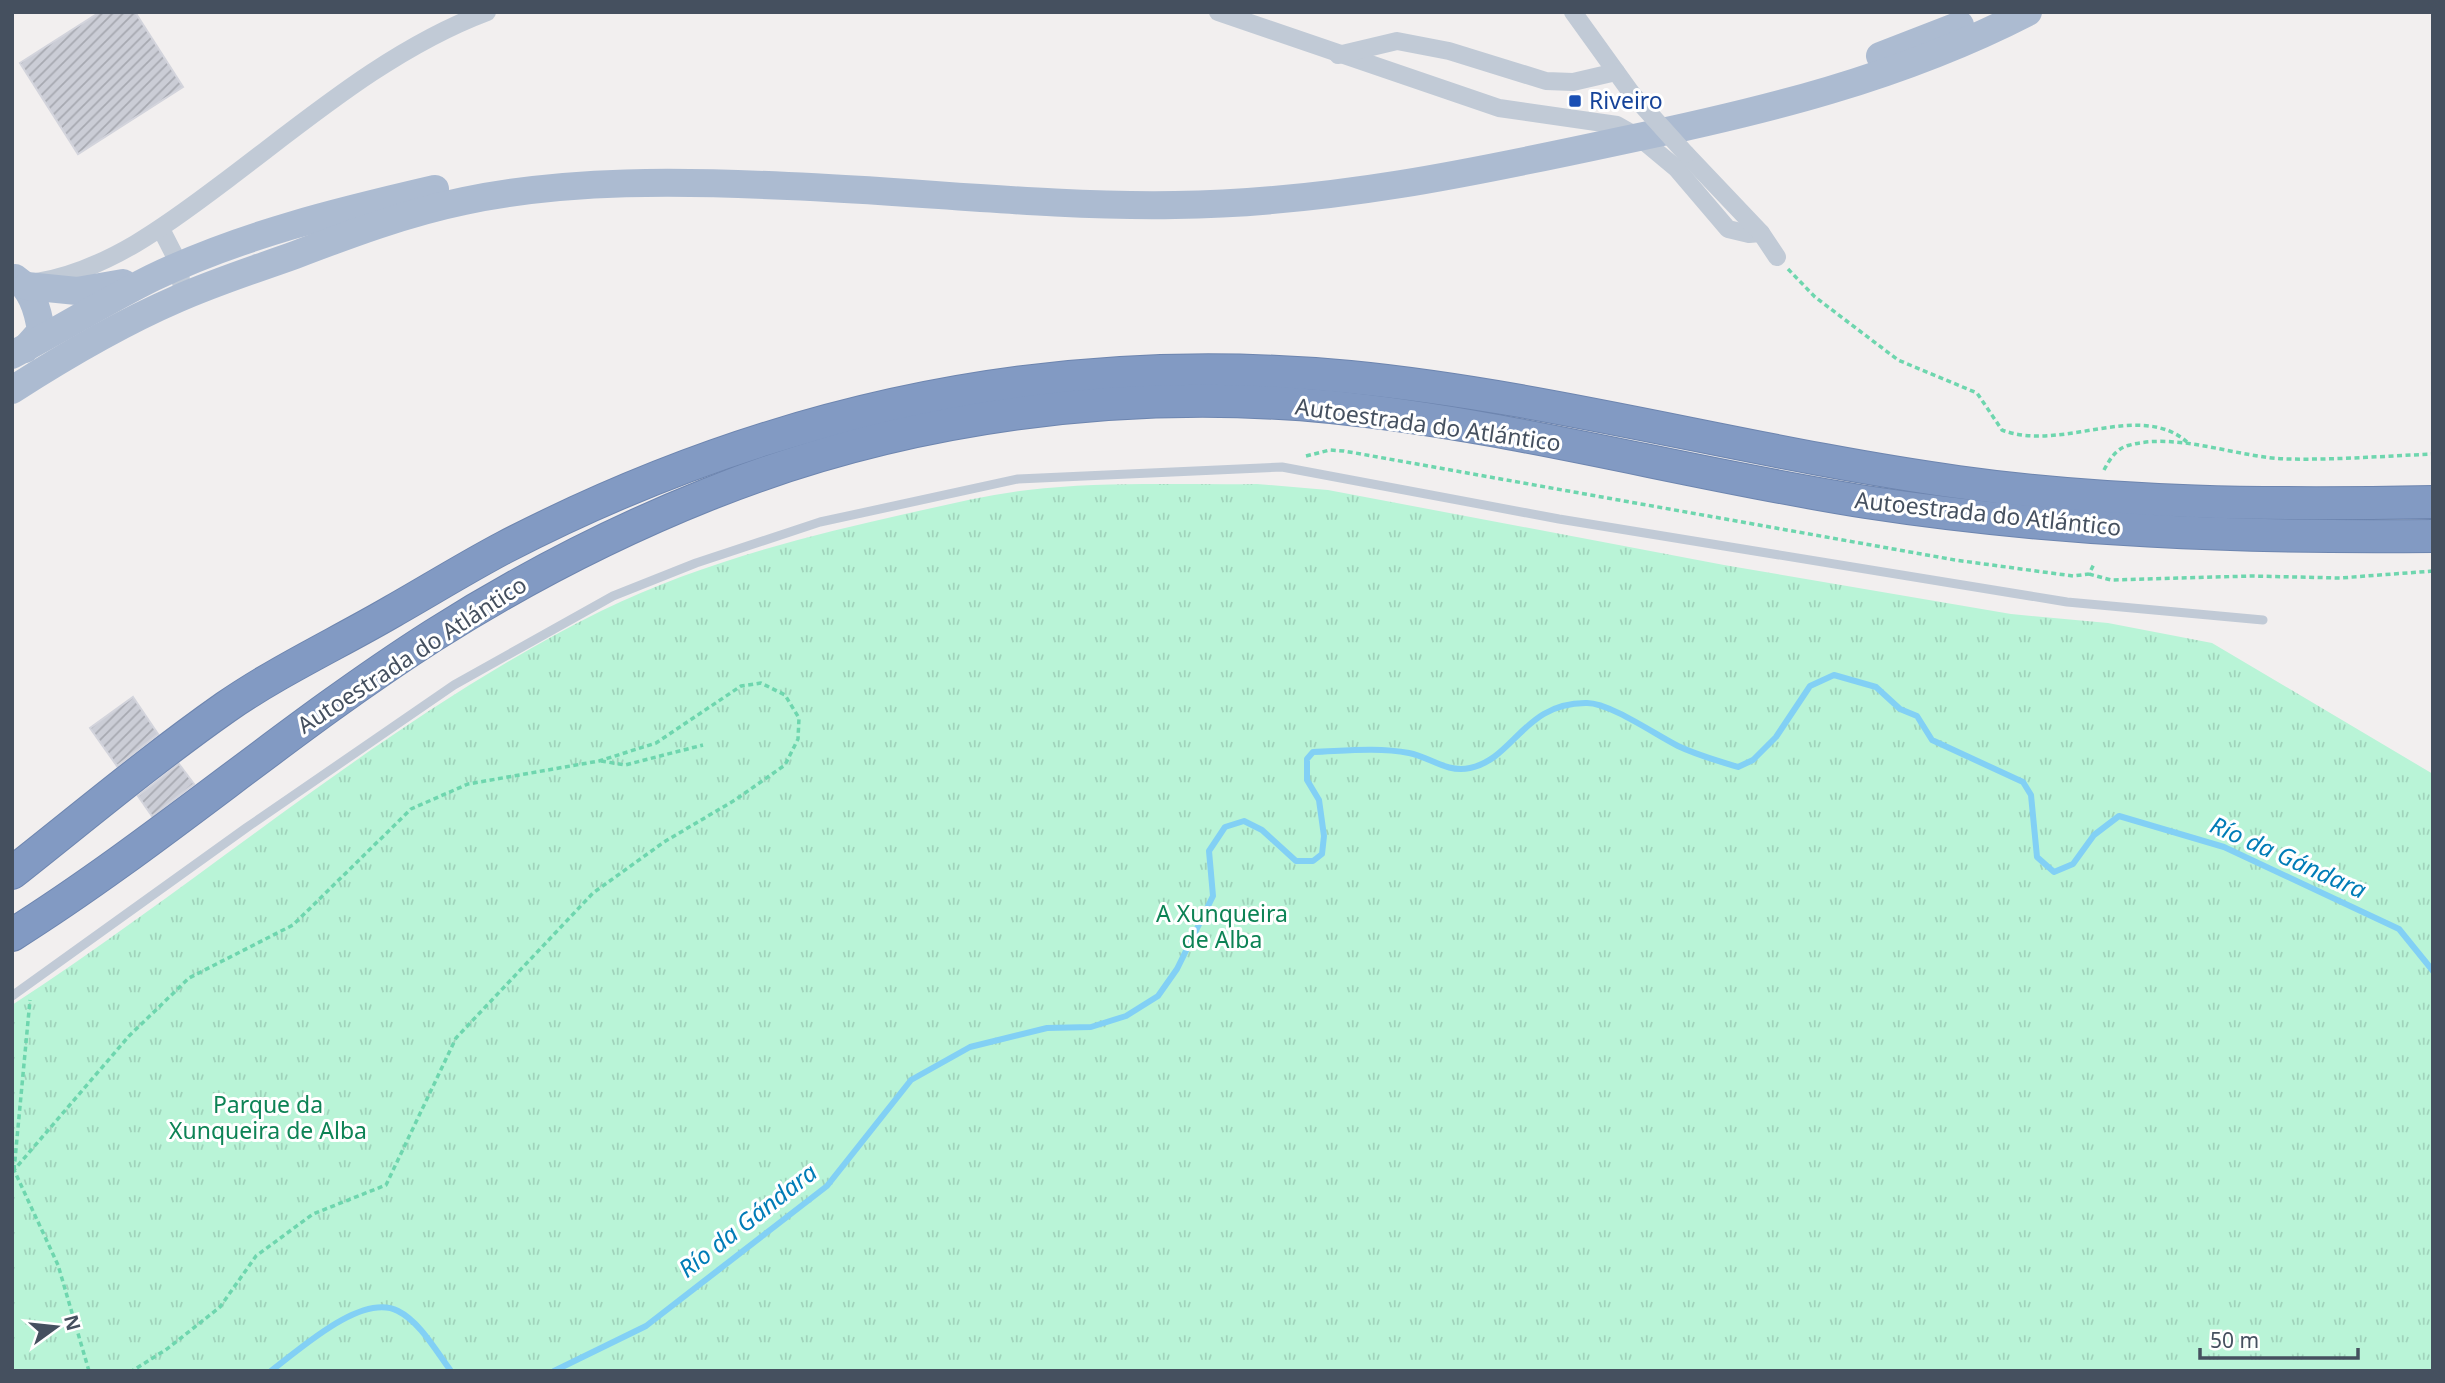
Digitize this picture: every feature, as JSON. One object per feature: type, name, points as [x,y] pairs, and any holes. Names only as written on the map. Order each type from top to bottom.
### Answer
[{"type":"highway","name":"Autoestrada do Atlántico","points":[[12,873],[230,704],[505,547],[658,477],[766,437],[835,417],[992,385],[1140,370],[1238,370],[1351,378],[1453,391],[1778,453],[1961,482],[2128,498],[2269,505],[2433,502]]},
{"type":"highway","name":"Autoestrada do Atlántico","points":[[12,935],[360,685],[531,576],[712,493],[903,434],[998,416],[1182,402],[1329,407],[1484,428],[1866,502],[2064,526],[2264,537],[2433,536]]},
{"type":"main road","points":[[12,390],[89,342],[177,299],[378,223],[465,201],[576,187],[789,186],[1174,206],[1317,198],[1412,185],[1629,131],[1868,61],[1984,12]]},
{"type":"main road","points":[[16,353],[72,319],[279,230],[366,205],[446,187],[563,172],[696,167],[1127,187],[1271,186],[1438,164],[1758,111],[1868,80],[1929,58],[2028,12]]},
{"type":"main road","points":[[21,282],[77,291],[209,269],[262,267]]},
{"type":"main road","points":[[16,353],[41,331],[21,282]]},
{"type":"street","points":[[21,282],[84,268],[160,229],[352,86],[447,27],[487,12]]},
{"type":"street","points":[[1218,12],[1337,55],[1499,108],[1629,131],[1676,168],[1727,229],[1749,234],[1761,233]]},
{"type":"street","points":[[1573,12],[1632,94],[1761,233],[1777,257]]},
{"type":"street","points":[[1337,55],[1397,41],[1449,51],[1546,81],[1573,82],[1616,72]]},
{"type":"street","points":[[160,229],[171,275]]},
{"type":"lane","points":[[12,996],[246,828],[454,685],[613,596],[696,563],[820,523],[1018,479],[1282,467],[1559,519],[2054,599],[2263,620]]},
{"type":"path","points":[[1777,257],[1815,297],[1898,360],[1977,393],[2002,430],[2034,438],[2138,424],[2167,429],[2187,442]]},
{"type":"path","points":[[2103,472],[2112,455],[2129,445],[2187,442],[2235,453],[2287,459],[2433,454]]},
{"type":"path","points":[[1282,467],[1313,453],[1344,451],[1955,560],[2073,576],[2089,574],[2111,580],[2251,576],[2340,578],[2433,571]]},
{"type":"path","points":[[2089,574],[2094,564]]},
{"type":"path","points":[[13,1170],[129,1036],[189,978],[293,925],[411,809],[468,784],[599,761],[656,743],[741,686],[761,683],[785,695],[799,718],[798,739],[785,765],[735,800],[664,842],[593,893],[456,1038],[386,1185],[313,1213],[256,1256],[220,1307],[167,1349],[132,1371]]},
{"type":"path","points":[[599,761],[625,765],[703,745]]},
{"type":"path","points":[[32,983],[13,1170],[58,1265],[89,1371]]},
{"type":"green space","name":"A Xunqueira de Alba","points":[[1257,484],[1328,490],[1724,565],[2011,614],[2108,623],[2212,643],[2433,774],[2433,1371],[12,1371],[12,1005],[158,904],[301,799],[447,699],[523,653],[637,594],[712,566],[789,542],[866,523],[1028,490],[1085,485]]},
{"type":"building","points":[[100,12],[135,12],[183,87],[78,154],[20,63]]},
{"type":"building","points":[[133,697],[158,734],[117,766],[90,728]]},
{"type":"building","points":[[179,764],[194,784],[152,816],[138,796]]},
{"type":"waterway","name":"Río da Gándara","points":[[554,1371],[646,1326],[827,1186],[911,1080],[970,1047],[1047,1028],[1091,1027],[1126,1016],[1158,996],[1177,969],[1213,896],[1209,851],[1225,827],[1244,821],[1262,830],[1296,861],[1313,861],[1322,854],[1324,836],[1319,800],[1307,780],[1307,759],[1313,752],[1397,751],[1453,768],[1470,768],[1485,763],[1498,754],[1548,711],[1566,705],[1587,703],[1608,708],[1685,749],[1738,767],[1753,760],[1776,737],[1810,686],[1834,675],[1876,687],[1900,709],[1917,716],[1932,740],[2023,782],[2031,795],[2037,857],[2054,872],[2073,864],[2094,835],[2119,816],[2224,847],[2399,929],[2433,971]]},
{"type":"waterway","name":"Río da Gándara","points":[[271,1371],[314,1338],[349,1316],[367,1309],[383,1307],[398,1311],[413,1322],[451,1371]]},
{"type":"place","name":"Riveiro","points":[[1575,101]]},
{"type":"park label","name":"Parque da Xunqueira de Alba","points":[[268,1118]]}]
